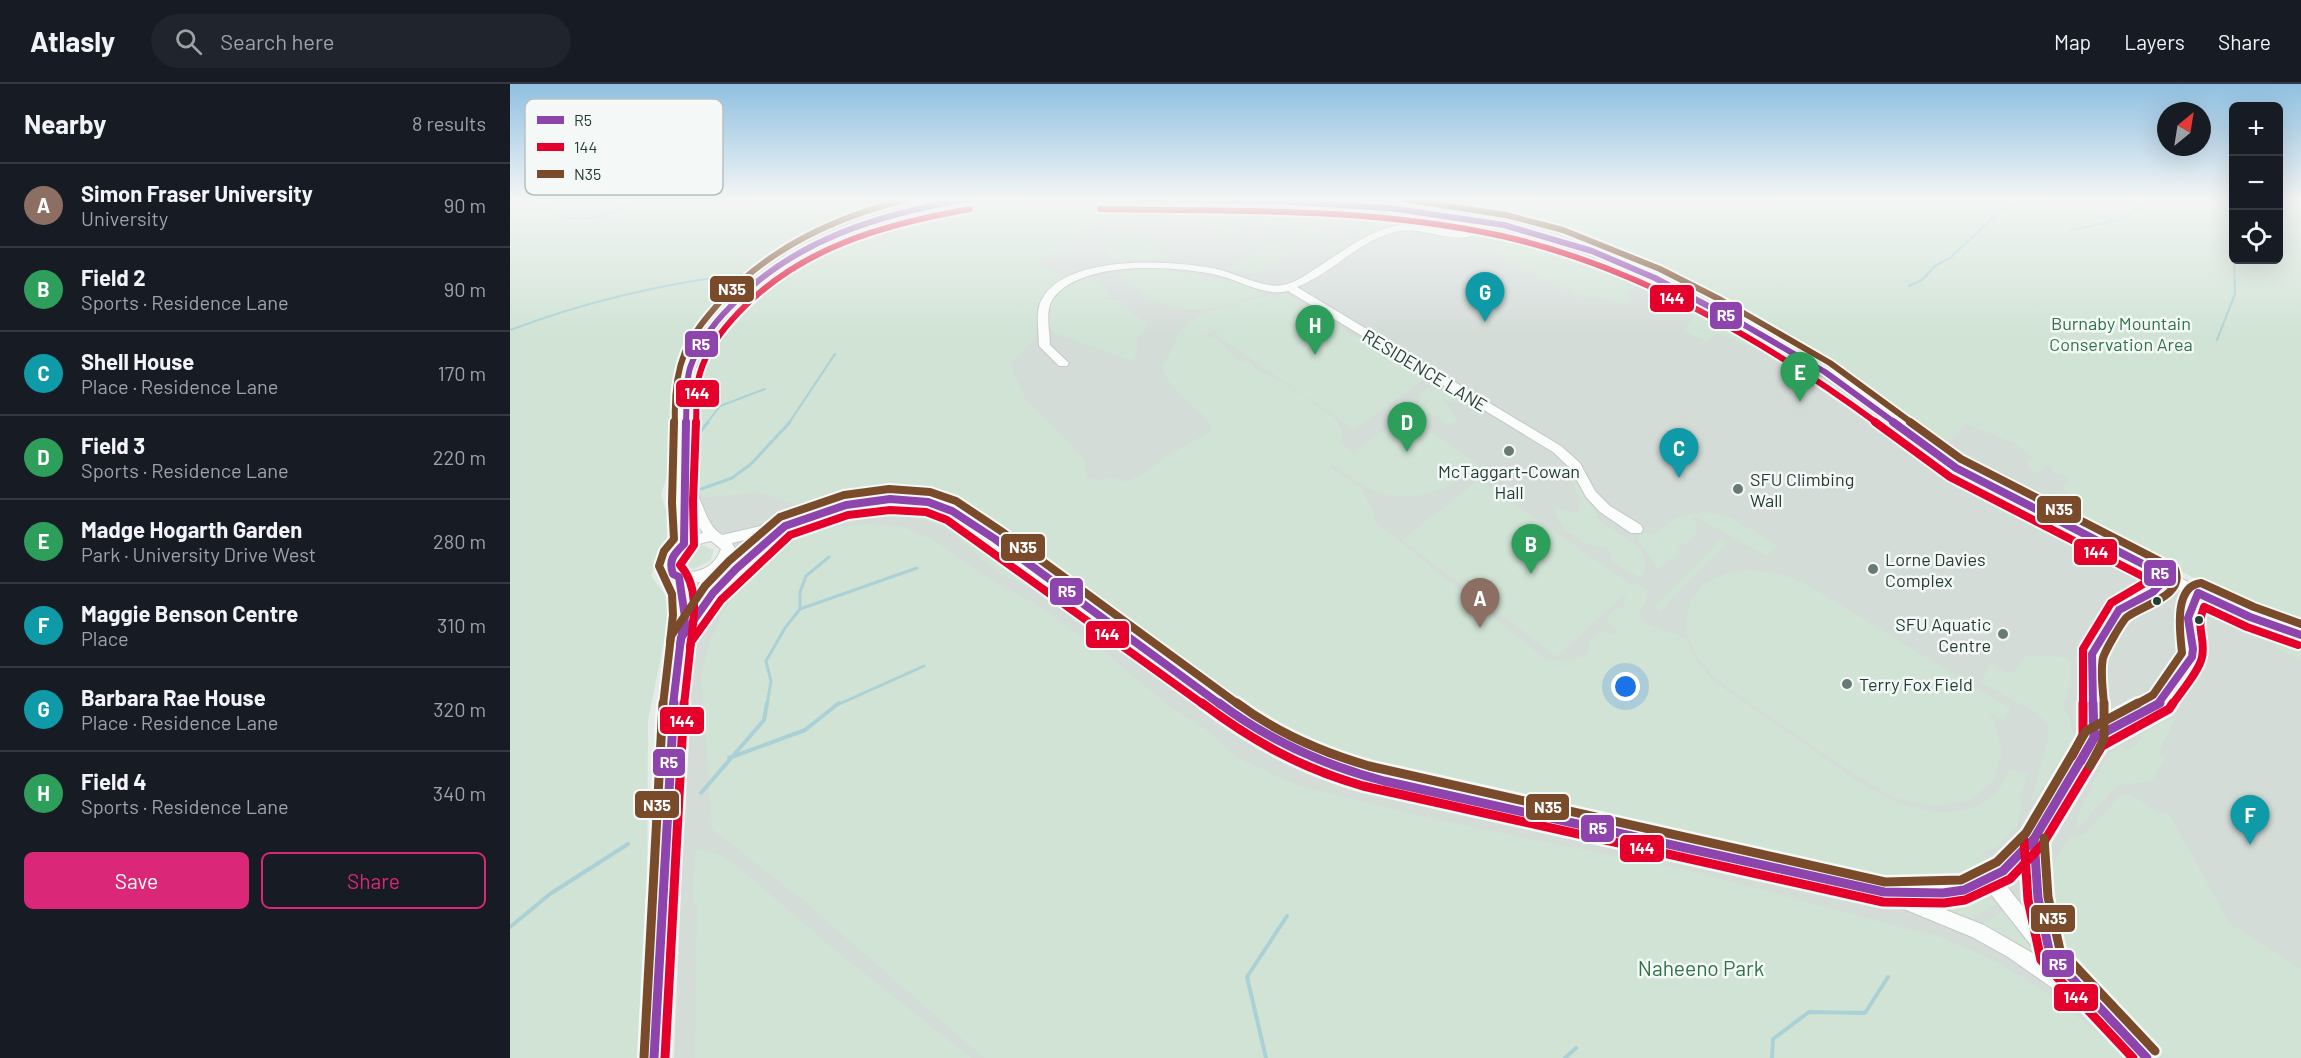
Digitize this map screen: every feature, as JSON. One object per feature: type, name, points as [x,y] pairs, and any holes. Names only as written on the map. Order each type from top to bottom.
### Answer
[{"type":"street","points":[[684,544],[682,495],[685,487],[688,376],[701,343],[722,312],[756,280],[814,244]]},
{"type":"street","points":[[1289,287],[1364,244]]},
{"type":"street","points":[[1569,244],[1659,281],[1806,360],[1852,389],[1925,447],[1956,468],[2198,593],[2250,617],[2301,635]]},
{"type":"street","name":"RESIDENCE LANE","points":[[1063,363],[1045,346],[1045,303],[1055,291],[1076,277],[1115,267],[1166,265],[1215,272],[1276,289],[1289,287],[1557,450],[1576,466],[1590,494],[1605,509],[1636,529]]},
{"type":"street","points":[[685,487],[691,493],[699,517],[728,549],[685,617]]},
{"type":"street","points":[[785,526],[718,538],[699,538],[684,544],[672,557],[669,563],[670,570],[679,577],[697,577],[785,526],[864,501],[916,500],[941,506],[994,539],[1271,741],[1321,764],[1384,782],[1884,892],[1943,893],[1964,890],[2003,871],[2034,839],[2094,738],[2160,703],[2167,696]]},
{"type":"street","points":[[681,638],[713,593],[736,569],[785,526]]},
{"type":"street","points":[[654,1058],[671,726],[685,617],[679,577]]},
{"type":"street","points":[[2115,616],[2123,607],[2153,592],[2168,578]]},
{"type":"street","points":[[2192,657],[2193,649],[2188,618],[2198,593]]},
{"type":"street","points":[[2092,654],[2094,738]]},
{"type":"street","points":[[2034,839],[2038,898],[2050,955]]},
{"type":"street","points":[[1989,878],[2050,955],[2104,1015],[2147,1058]]},
{"type":"street","points":[[1884,892],[1904,903],[1991,937],[2022,955],[2104,1015]]},
{"type":"shaded area","points":[[819,244],[1553,244],[1601,259],[1668,289],[1797,359],[1855,396],[1873,411],[1975,411],[2082,463],[2103,550],[2207,608],[2301,642],[2301,1058],[674,1058],[690,680],[701,624],[715,598],[742,567],[731,534],[720,533],[711,527],[698,505],[690,454],[694,386],[700,358],[722,319],[751,289],[795,258]]},
{"type":"green space","points":[[510,244],[806,244],[754,272],[702,322],[686,361],[682,402],[668,441],[670,466],[661,495],[666,509],[667,539],[651,576],[664,593],[671,609],[648,720],[647,929],[638,1058],[510,1058]]},
{"type":"green space","points":[[823,244],[1067,244],[1061,246],[1040,264],[1041,267],[1048,267],[1067,277],[1049,290],[1039,331],[1028,347],[1010,363],[1027,402],[1061,434],[1086,462],[1086,477],[1098,480],[1112,477],[1127,482],[1150,470],[1168,455],[1210,432],[1211,425],[1175,389],[1164,373],[1162,363],[1167,360],[1179,333],[1202,313],[1272,295],[1262,305],[1284,292],[1424,379],[1354,429],[1214,334],[1235,321],[1206,335],[1219,339],[1235,359],[1250,363],[1259,371],[1281,381],[1336,419],[1343,433],[1340,445],[1342,444],[1353,453],[1401,418],[1410,418],[1480,465],[1441,489],[1413,496],[1399,496],[1384,494],[1369,488],[1330,464],[1331,468],[1360,487],[1374,513],[1376,522],[1545,659],[1568,661],[1586,655],[1592,637],[1603,631],[1613,635],[1617,630],[1606,620],[1613,610],[1624,607],[1624,598],[1631,588],[1557,657],[1402,540],[1479,480],[1632,585],[1634,583],[1648,590],[1646,602],[1639,612],[1642,622],[1688,639],[1698,663],[1716,682],[1859,782],[1880,794],[1903,804],[1926,810],[1949,812],[1973,807],[1986,801],[2000,788],[2009,769],[2028,774],[2020,795],[2023,811],[2020,811],[2017,826],[1995,849],[1989,849],[1982,854],[1983,861],[1969,869],[1939,879],[1890,881],[1858,877],[1576,814],[1542,802],[1464,781],[1347,757],[1280,730],[1080,589],[957,496],[910,485],[876,488],[799,505],[756,492],[705,498],[694,485],[695,418],[701,368],[705,352],[713,336],[727,317],[746,298],[813,249]]},
{"type":"green space","points":[[1098,244],[1154,244],[1175,260],[1114,261]]},
{"type":"green space","points":[[1324,244],[1341,244],[1345,247],[1330,251]]},
{"type":"green space","points":[[1476,244],[1548,244],[1633,276],[1644,283],[1662,287],[1758,342],[1755,349],[1718,333],[1707,342],[1685,331],[1694,317],[1691,313],[1635,286],[1625,293],[1633,299],[1626,305],[1598,297],[1581,298]]},
{"type":"green space","name":"Burnaby Mountain Conservation Area","points":[[1583,244],[2229,244],[2229,264],[2283,264],[2283,244],[2301,244],[2301,625],[2269,612],[2248,608],[2232,595],[2049,505],[2049,501],[2065,500],[2067,494],[2062,486],[2071,481],[2070,478],[2052,472],[2051,466],[2046,465],[2037,474],[2030,470],[2027,463],[2032,458],[2016,444],[1966,424],[1949,443],[1936,440],[1820,363],[1708,304],[1681,287]]},
{"type":"green space","points":[[1266,245],[1285,246],[1294,253],[1253,274],[1226,268]]},
{"type":"green space","points":[[1166,269],[1252,285],[1267,291],[1264,294],[1219,306],[1192,310],[1163,304],[1128,284],[1118,274],[1125,270]]},
{"type":"green space","points":[[1091,277],[1098,278],[1109,295],[1105,299],[1122,301],[1133,314],[1148,323],[1136,341],[1138,350],[1133,361],[1054,333],[1047,326],[1052,298],[1068,285]]},
{"type":"green space","points":[[1430,385],[1451,388],[1473,402],[1451,402],[1443,399],[1458,420],[1451,424],[1444,423],[1437,416],[1423,414],[1418,406],[1420,394]]},
{"type":"green space","points":[[1578,479],[1598,518],[1631,541],[1644,556],[1645,566],[1642,577],[1612,561],[1608,547],[1591,546],[1565,530],[1553,508],[1576,513],[1578,511],[1580,498],[1572,483]]},
{"type":"green space","points":[[895,507],[938,516],[964,531],[1028,577],[1035,586],[1013,581],[1004,576],[961,540],[930,522],[897,516],[880,516],[827,523],[848,513]]},
{"type":"green space","points":[[1703,512],[1730,517],[1778,546],[1767,556],[1692,515],[1696,524],[1696,535],[1687,543],[1677,545],[1681,551],[1676,559],[1668,560],[1658,570],[1639,544],[1640,532],[1654,534],[1675,518]]},
{"type":"green space","name":"Naheeno Park","points":[[867,524],[900,526],[934,540],[984,576],[1037,605],[1104,652],[1170,707],[1206,729],[1236,757],[1299,786],[1456,824],[1692,871],[1933,935],[1991,960],[2033,984],[2089,1026],[2126,1058],[984,1058],[803,900],[712,829],[701,675],[708,646],[723,612],[755,561],[799,531]]},
{"type":"green space","points":[[1721,539],[1728,543],[1660,612],[1654,608]]},
{"type":"green space","points":[[703,545],[714,550],[710,561],[694,569],[681,566],[681,559],[687,551]]},
{"type":"green space","name":"Terry Fox Field","points":[[1749,570],[1777,573],[1804,583],[2011,709],[2003,720],[1988,712],[1993,718],[2002,751],[1994,780],[1970,800],[1935,806],[1895,798],[1858,777],[1718,681],[1696,656],[1686,630],[1689,604],[1703,585],[1724,574]]},
{"type":"green space","points":[[2269,636],[2301,644],[2301,661],[2278,649],[2268,640]]},
{"type":"green space","points":[[2027,655],[2064,657],[2073,662],[2070,668],[2072,685],[2069,687],[2066,700],[2063,700],[2064,710],[2071,718],[2071,730],[2076,735],[2035,799],[2031,801],[2048,739],[2048,726],[2039,714],[1980,682],[1992,664],[2007,673],[2009,670],[2014,673]]},
{"type":"green space","points":[[2168,719],[2175,719],[2159,751],[2165,760],[2152,781],[2118,785],[2081,825],[2075,828],[2080,810],[2108,754],[2120,747],[2127,750],[2137,745],[2136,742],[2142,739],[2141,735]]},
{"type":"green space","points":[[2122,794],[2134,797],[2157,811],[2169,814],[2230,924],[2301,969],[2301,1058],[2162,1058],[2088,983],[2068,955],[2052,912],[2054,909],[2052,895],[2049,891],[2054,864],[2063,845],[2071,842],[2069,838],[2085,834]]},
{"type":"green space","points":[[696,849],[717,854],[738,867],[830,946],[971,1058],[695,1058],[697,908],[692,900]]},
{"type":"green space","points":[[1992,899],[1997,903],[1971,920],[1943,907]]},
{"type":"green space","points":[[2003,911],[2036,955],[1980,925]]},
{"type":"waterway","points":[[1909,286],[1922,280],[1935,266],[1950,258],[1965,244]]},
{"type":"waterway","points":[[2217,340],[2235,294],[2234,264]]},
{"type":"waterway","points":[[510,330],[568,310],[627,294],[748,273]]},
{"type":"waterway","points":[[789,423],[835,354]]},
{"type":"waterway","points":[[707,423],[720,406],[765,389]]},
{"type":"waterway","points":[[698,457],[698,435],[708,422]]},
{"type":"waterway","points":[[701,489],[732,478],[751,464],[790,422]]},
{"type":"waterway","points":[[800,609],[800,592],[806,576],[829,557]]},
{"type":"waterway","points":[[800,609],[917,568]]},
{"type":"waterway","points":[[767,705],[771,681],[766,661],[785,628],[800,609]]},
{"type":"waterway","points":[[837,705],[924,666]]},
{"type":"waterway","points":[[732,757],[764,720],[767,703]]},
{"type":"waterway","points":[[732,757],[805,730],[839,703]]},
{"type":"waterway","points":[[701,793],[732,757]]},
{"type":"waterway","points":[[510,927],[550,894],[628,844]]},
{"type":"waterway","points":[[1266,1058],[1247,977],[1287,916]]},
{"type":"waterway","points":[[1772,1058],[1773,1039],[1809,1012],[1865,1013],[1888,977]]},
{"type":"waterway","points":[[1565,1058],[1576,1048]]},
{"type":"tunnel","points":[[2092,654],[2115,616]]},
{"type":"tunnel","points":[[2167,696],[2192,657]]},
{"type":"transit line","name":"N35","points":[[670,643],[673,615],[672,594],[659,566],[666,547],[674,539],[672,503],[675,399],[677,377],[682,359],[696,331],[731,290],[752,271],[791,244]]},
{"type":"transit line","name":"R5","points":[[680,645],[685,617],[679,577],[673,574],[670,565],[674,554],[684,544],[683,501],[688,377],[693,360],[720,317],[745,291],[772,269],[812,244]]},
{"type":"transit line","name":"144","points":[[690,647],[694,615],[693,591],[691,581],[680,565],[694,545],[693,501],[698,379],[703,363],[714,342],[753,298],[779,276],[837,244]]},
{"type":"transit line","name":"144","points":[[1531,244],[1588,261],[1651,287],[1741,335],[1819,381],[1950,477],[2150,580],[2111,603],[2083,649],[2083,735],[2072,756]]},
{"type":"transit line","name":"R5","points":[[1570,244],[1592,251],[1655,278],[1746,326],[1825,372],[1956,468],[2168,577],[2153,592],[2119,610],[2092,654],[2094,738],[2081,761]]},
{"type":"transit line","name":"N35","points":[[1599,244],[1660,269],[1721,300],[1830,363],[1961,459],[2175,569],[2178,576],[2176,584],[2160,600],[2126,618],[2103,657],[2104,739],[2090,766]]},
{"type":"transit line","name":"N35","points":[[644,1057],[661,725],[671,636],[705,586],[729,561],[780,517],[844,495],[889,489],[930,492],[956,501],[1001,531],[1256,717],[1287,735],[1335,755],[1386,771],[1885,882],[1961,880],[1997,862],[2026,833],[2086,731],[2153,695],[2182,653],[2178,616],[2189,588],[2193,584],[2201,583],[2254,607],[2301,624]]},
{"type":"transit line","name":"R5","points":[[654,1058],[671,726],[681,638],[713,593],[736,569],[785,526],[846,505],[890,499],[928,502],[952,511],[995,539],[1250,726],[1298,752],[1332,765],[1384,781],[1884,892],[1943,893],[1964,890],[2003,871],[2034,839],[2094,738],[2160,703],[2192,657],[2193,649],[2188,618],[2198,593],[2250,617],[2301,635]]},
{"type":"transit line","name":"144","points":[[665,1058],[681,727],[691,642],[721,600],[790,535],[848,515],[890,510],[926,512],[947,520],[989,548],[1244,734],[1293,761],[1328,775],[1382,791],[1883,902],[1944,903],[1965,900],[2010,879],[2042,845],[2102,746],[2169,709],[2202,660],[2203,648],[2199,619],[2204,607],[2247,627],[2298,645]]},
{"type":"transit line","name":"N35","points":[[2044,838],[2048,897],[2060,950],[2155,1051]]},
{"type":"transit line","name":"R5","points":[[2034,839],[2038,898],[2050,955],[2147,1058]]},
{"type":"transit line","name":"144","points":[[2024,840],[2028,900],[2041,960],[2133,1058]]},
{"type":"place","name":"Barbara Rae House","points":[[1485,322]]},
{"type":"place","name":"Field 4","points":[[1315,355]]},
{"type":"place","name":"Madge Hogarth Garden","points":[[1800,402]]},
{"type":"place","name":"McTaggart-Cowan Hall","points":[[1509,451]]},
{"type":"place","name":"Field 3","points":[[1407,452]]},
{"type":"place","name":"Shell House","points":[[1679,478]]},
{"type":"place","name":"SFU Climbing Wall","points":[[1738,489]]},
{"type":"place","name":"Lorne Davies Complex","points":[[1873,569]]},
{"type":"place","name":"Field 2","points":[[1531,574]]},
{"type":"place","name":"Simon Fraser University","points":[[1480,628]]},
{"type":"place","name":"SFU Aquatic Centre","points":[[2003,634]]},
{"type":"place","name":"Terry Fox Field","points":[[1847,684]]},
{"type":"place","name":"Maggie Benson Centre","points":[[2250,845]]}]
